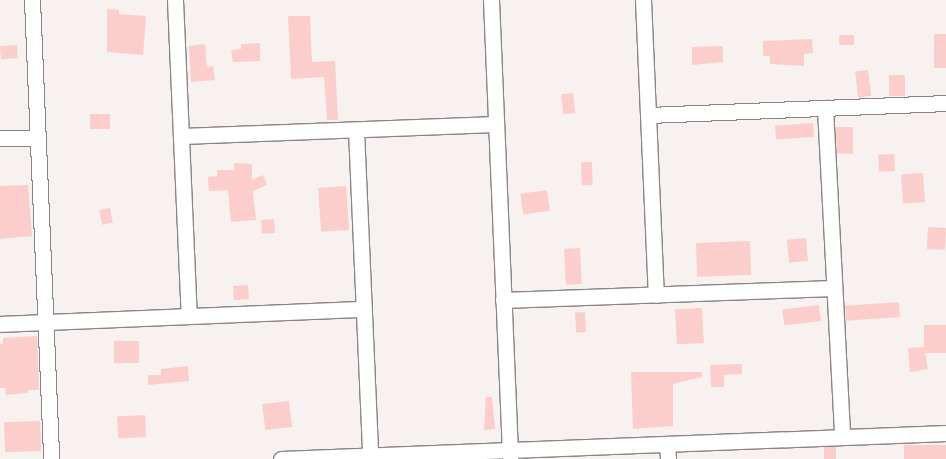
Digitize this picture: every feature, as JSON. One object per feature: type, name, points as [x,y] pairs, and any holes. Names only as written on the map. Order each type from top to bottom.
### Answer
[{"type":"street","points":[[32,0],[51,459]]},
{"type":"street","points":[[175,0],[189,316]]},
{"type":"street","points":[[491,0],[510,455]]},
{"type":"street","points":[[643,0],[656,295]]},
{"type":"street","points":[[648,115],[946,103]]},
{"type":"street","points":[[825,108],[842,437]]},
{"type":"street","points":[[181,136],[496,124]]},
{"type":"street","points":[[356,130],[370,456]]},
{"type":"street","points":[[0,138],[38,138]]},
{"type":"street","points":[[503,300],[833,288]]},
{"type":"street","points":[[0,324],[364,310]]},
{"type":"street","points":[[281,459],[668,451],[842,437],[946,433]]},
{"type":"building","points":[[107,9],[119,10],[119,14],[146,16],[143,55],[107,52]]},
{"type":"building","points":[[288,16],[310,16],[312,62],[335,61],[338,120],[327,120],[324,77],[291,79]]},
{"type":"building","points":[[934,34],[946,34],[946,68],[934,68]]},
{"type":"building","points":[[839,35],[854,35],[854,45],[839,45]]},
{"type":"building","points":[[812,39],[813,53],[804,54],[804,66],[770,64],[770,56],[763,56],[763,41]]},
{"type":"building","points":[[260,43],[260,61],[233,62],[231,50],[241,49],[241,44]]},
{"type":"building","points":[[205,44],[207,67],[213,66],[215,80],[191,82],[189,46]]},
{"type":"building","points":[[17,45],[18,58],[1,59],[0,46]]},
{"type":"building","points":[[723,46],[723,62],[692,65],[692,47]]},
{"type":"building","points":[[868,70],[871,96],[858,97],[855,72]]},
{"type":"building","points":[[889,75],[905,75],[905,96],[889,96]]},
{"type":"building","points":[[573,93],[575,113],[563,114],[561,94]]},
{"type":"building","points":[[90,114],[110,114],[110,129],[90,129]]},
{"type":"building","points":[[813,123],[814,137],[776,140],[775,126]]},
{"type":"building","points":[[835,127],[853,127],[853,154],[837,153]]},
{"type":"building","points":[[894,154],[895,171],[879,172],[878,155]]},
{"type":"building","points":[[581,162],[592,162],[593,185],[582,185]]},
{"type":"building","points":[[234,163],[252,164],[252,180],[263,175],[267,185],[253,191],[256,220],[231,222],[228,190],[209,191],[208,177],[217,176],[217,170],[234,170]]},
{"type":"building","points":[[923,173],[925,202],[903,203],[901,175]]},
{"type":"building","points":[[28,185],[32,236],[0,239],[0,186]]},
{"type":"building","points":[[346,186],[349,230],[321,232],[318,188]]},
{"type":"building","points":[[547,190],[550,211],[523,215],[520,194]]},
{"type":"building","points":[[110,208],[113,223],[102,225],[99,210]]},
{"type":"building","points":[[274,219],[275,233],[262,234],[261,220]]},
{"type":"building","points":[[928,227],[946,228],[945,250],[927,249]]},
{"type":"building","points":[[806,238],[808,261],[789,263],[787,240]]},
{"type":"building","points":[[750,241],[751,275],[697,277],[696,243]]},
{"type":"building","points":[[580,248],[582,284],[566,285],[564,249]]},
{"type":"building","points":[[248,285],[249,299],[234,300],[233,286]]},
{"type":"building","points":[[899,302],[900,317],[846,321],[845,306]]},
{"type":"building","points":[[819,305],[821,321],[784,325],[782,310]]},
{"type":"building","points":[[702,308],[704,343],[677,344],[675,309]]},
{"type":"building","points":[[585,312],[586,332],[576,332],[575,313]]},
{"type":"building","points":[[924,325],[946,325],[946,353],[924,353]]},
{"type":"building","points":[[37,336],[39,390],[28,390],[28,393],[6,395],[5,388],[0,388],[0,344],[3,344],[3,338]]},
{"type":"building","points":[[114,341],[139,341],[139,363],[114,363]]},
{"type":"building","points":[[924,347],[928,369],[910,372],[908,348]]},
{"type":"building","points":[[742,364],[742,374],[724,375],[724,387],[711,387],[710,365]]},
{"type":"building","points":[[188,366],[189,381],[148,385],[148,375],[161,375],[161,369]]},
{"type":"building","points":[[631,372],[702,372],[702,377],[673,384],[673,426],[633,429]]},
{"type":"building","points":[[486,397],[492,397],[495,429],[484,430]]},
{"type":"building","points":[[289,401],[292,427],[265,430],[262,404]]},
{"type":"building","points":[[145,415],[146,437],[118,438],[117,416]]},
{"type":"building","points":[[40,421],[41,451],[5,452],[4,422]]},
{"type":"building","points":[[904,445],[946,445],[946,459],[904,459]]},
{"type":"building","points":[[824,447],[836,447],[836,459],[824,459]]}]
